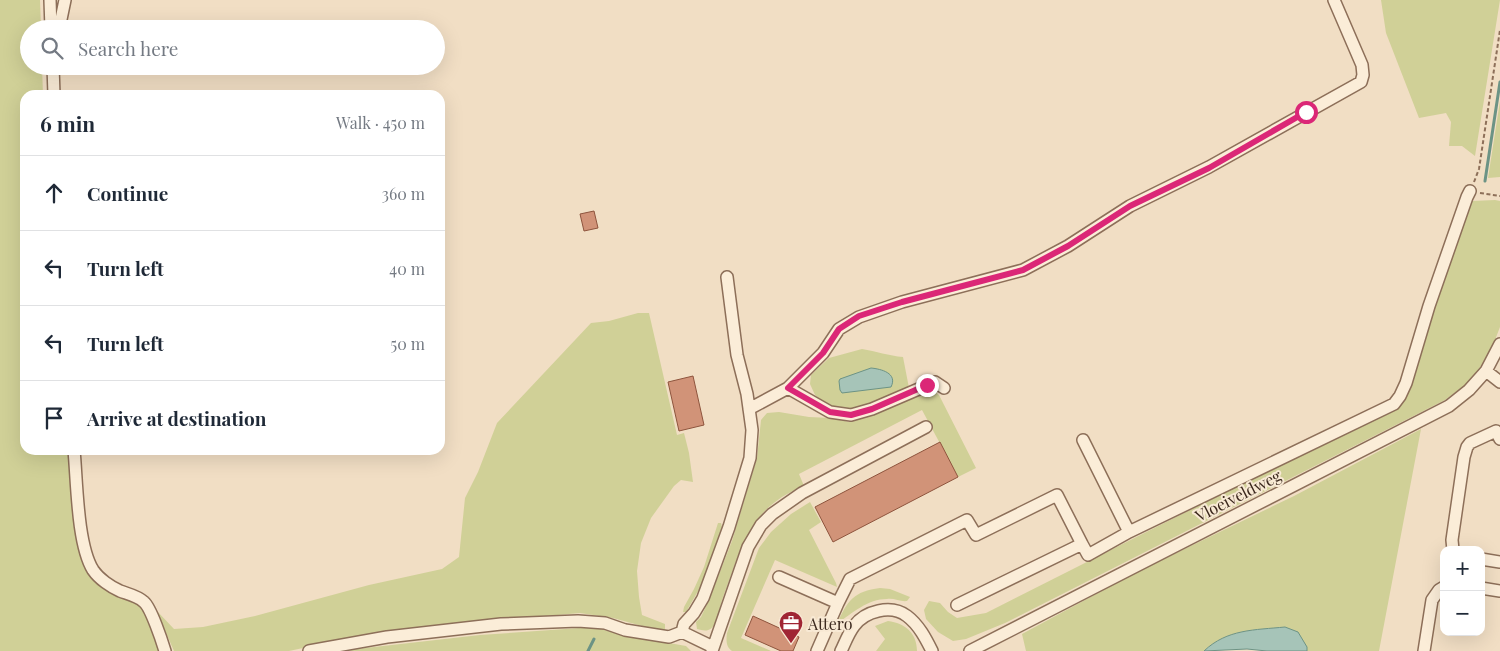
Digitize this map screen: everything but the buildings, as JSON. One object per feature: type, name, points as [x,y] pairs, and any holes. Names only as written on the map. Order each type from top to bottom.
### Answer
[{"type":"street","points":[[50,0],[51,20]]},
{"type":"street","points":[[61,20],[65,0]]},
{"type":"street","points":[[749,409],[788,388],[823,353],[839,329],[859,316],[902,302],[1023,270],[1068,246],[1130,206],[1209,168],[1361,82],[1363,75],[1362,65],[1334,0]]},
{"type":"street","points":[[53,75],[54,90]]},
{"type":"street","points":[[817,651],[850,579],[967,520],[976,535],[1057,495],[1088,555],[1129,532],[1394,404],[1406,383],[1446,253],[1470,191]]},
{"type":"street","points":[[682,632],[684,624],[694,613],[703,598],[729,527],[750,458],[752,430],[747,394],[737,355],[727,277]]},
{"type":"street","name":"Vloeiveldweg","points":[[970,651],[1449,406],[1469,390],[1486,371],[1500,344]]},
{"type":"street","points":[[1486,371],[1500,382]]},
{"type":"street","points":[[788,388],[830,412],[851,415],[872,409],[935,382],[944,388]]},
{"type":"street","points":[[682,632],[712,649],[748,547],[761,525],[772,514],[802,493],[926,427]]},
{"type":"street","points":[[1453,546],[1466,447],[1496,431],[1500,438]]},
{"type":"street","points":[[1083,440],[1129,532]]},
{"type":"street","points":[[75,455],[83,539],[88,558],[99,577],[117,590],[146,603],[165,651]]},
{"type":"street","points":[[957,605],[1082,544]]},
{"type":"street","points":[[1485,560],[1500,562]]},
{"type":"street","points":[[779,577],[838,603]]},
{"type":"street","points":[[1424,651],[1432,600],[1440,589]]},
{"type":"street","points":[[1485,589],[1500,591]]},
{"type":"street","points":[[841,651],[854,625],[865,616],[878,611],[888,610],[898,611],[916,624],[932,651]]},
{"type":"street","points":[[309,651],[387,637],[501,624],[578,621],[605,623],[624,630],[669,637],[682,632]]},
{"type":"path","points":[[1470,191],[1479,170],[1500,30]]},
{"type":"path","points":[[1490,195],[1500,196]]},
{"type":"green space","points":[[0,0],[40,0],[41,20],[20,20],[20,75],[42,75],[43,90],[20,90],[20,455],[68,455],[74,522],[83,559],[90,574],[99,585],[133,600],[141,607],[151,625],[159,651],[0,651]]},
{"type":"green space","points":[[1381,0],[1500,0],[1475,156],[1462,146],[1449,146],[1451,122],[1446,113],[1419,118],[1386,33]]},
{"type":"green space","points":[[1500,101],[1500,177],[1488,178]]},
{"type":"green space","points":[[1472,201],[1500,201],[1500,327],[1490,353],[1478,370],[1465,385],[1445,400],[1005,623],[966,639],[953,641],[938,632],[926,619],[924,610],[929,601],[940,603],[957,618],[986,613],[1402,401]]},
{"type":"green space","points":[[638,313],[649,313],[677,435],[684,433],[693,482],[681,480],[674,486],[651,518],[641,543],[637,571],[642,615],[665,624],[664,632],[613,618],[580,613],[433,628],[383,631],[289,651],[174,651],[156,610],[174,629],[203,627],[255,616],[369,585],[442,569],[459,557],[465,498],[478,472],[497,423],[591,323],[609,321]]},
{"type":"green space","points":[[862,349],[903,357],[909,388],[874,405],[850,410],[828,407],[815,395],[810,384],[811,375],[829,358]]},
{"type":"green space","points":[[923,390],[934,391],[939,395],[976,468],[958,477],[922,410],[799,474],[804,486],[785,495],[770,506],[758,518],[749,532],[735,564],[714,625],[711,629],[707,630],[697,629],[696,622],[701,617],[709,600],[732,541],[757,458],[761,420],[767,413],[779,412],[849,422],[879,412]]},
{"type":"green space","points":[[1421,429],[1379,651],[1307,651],[1306,647],[1285,627],[1242,632],[1222,638],[1204,651],[1026,651],[1022,634],[1137,572],[1294,496]]},
{"type":"green space","points":[[810,502],[821,522],[809,530],[837,587],[775,560],[741,638],[771,651],[732,651],[727,643],[727,633],[759,548],[771,532],[791,514]]},
{"type":"green space","points":[[718,523],[721,523],[722,527],[701,586],[686,612],[683,612],[704,567]]},
{"type":"green space","points":[[871,589],[890,589],[910,597],[907,601],[890,599],[873,601],[837,624],[852,598]]},
{"type":"green space","points":[[888,621],[900,624],[909,630],[915,639],[917,651],[876,651],[885,639],[875,626]]},
{"type":"green space","points":[[594,627],[618,634],[686,646],[691,651],[339,651],[480,635]]},
{"type":"shaded area","points":[[871,368],[879,369],[890,375],[893,382],[891,387],[842,393],[840,390],[840,379]]},
{"type":"shaded area","points":[[1285,627],[1298,632],[1307,647],[1307,651],[1247,649],[1204,651],[1222,638],[1242,632]]},
{"type":"waterway","points":[[1485,181],[1500,82]]},
{"type":"waterway","points":[[588,651],[594,639]]},
{"type":"place","name":"Attero","points":[[791,644]]},
{"type":"route","points":[[927,385],[872,409],[851,415],[830,412],[788,388],[823,353],[839,329],[859,316],[902,302],[1023,270],[1068,246],[1130,206],[1209,168],[1306,112]]}]
